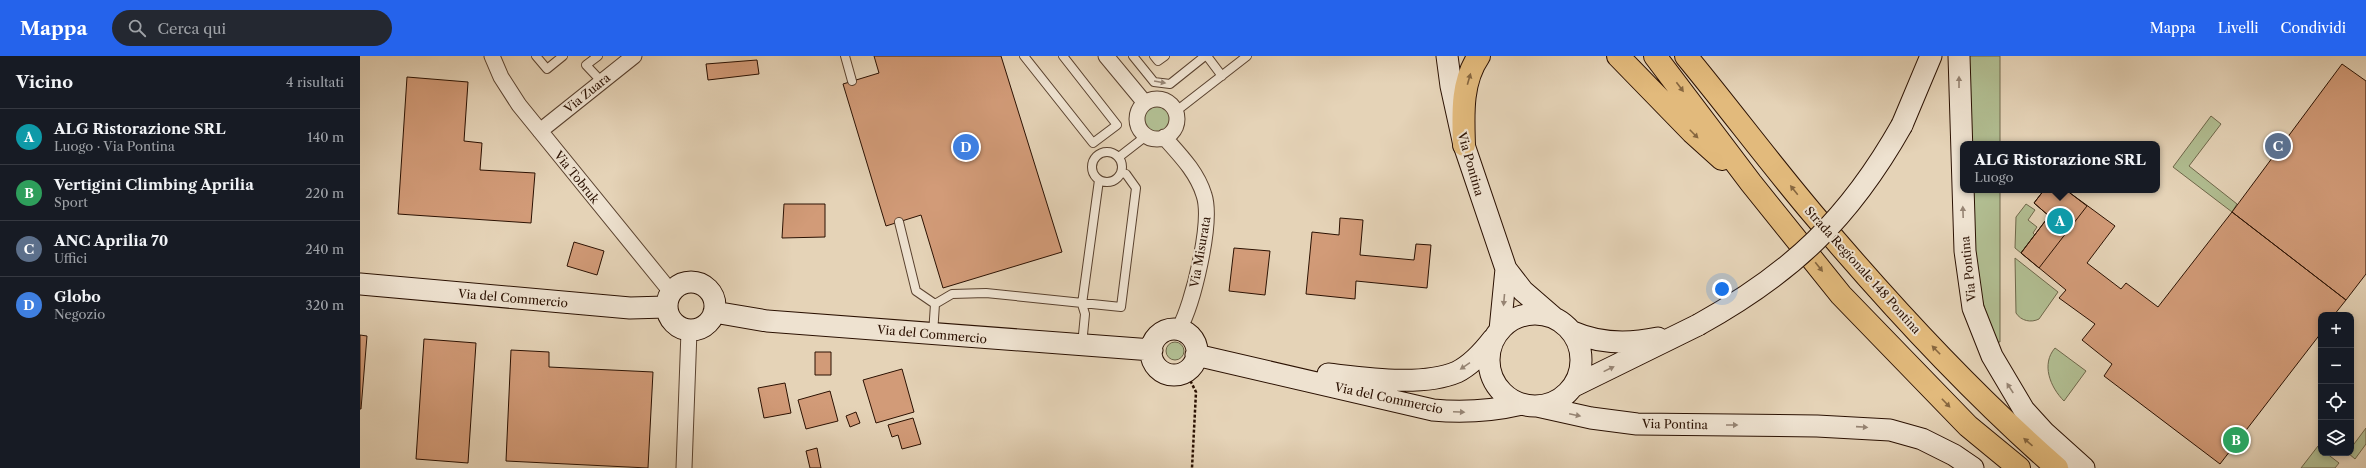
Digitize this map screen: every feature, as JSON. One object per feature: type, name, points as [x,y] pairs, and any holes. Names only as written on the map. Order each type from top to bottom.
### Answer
[{"type":"highway","points":[[1464,145],[1463,103],[1468,79],[1479,56]]},
{"type":"highway","points":[[1618,56],[1704,144],[1751,183]]},
{"type":"highway","points":[[1656,56],[1751,183],[1841,295],[1968,426],[2019,468]]},
{"type":"highway","name":"Strada Regionale 148 Pontina","points":[[1686,56],[1812,213],[1908,322],[2017,433],[2057,468]]},
{"type":"highway","points":[[1691,56],[1713,89]]},
{"type":"street","name":"Via Tobruk","points":[[492,56],[501,77],[510,92],[669,300]]},
{"type":"street","name":"Via Zuara","points":[[540,131],[634,56]]},
{"type":"street","points":[[1106,56],[1144,103]]},
{"type":"street","name":"Via Pontina","points":[[1447,56],[1451,86],[1464,145],[1506,269],[1523,292],[1554,317]]},
{"type":"street","points":[[1698,325],[1673,334],[1631,342],[1597,340],[1573,332],[1554,317],[1530,314],[1518,317],[1497,335],[1489,363],[1494,382],[1506,396],[1529,405],[1551,403],[1564,396],[1574,386],[1698,325],[1740,302],[1780,273],[1815,242],[1853,201],[1879,166],[1902,125],[1930,56]]},
{"type":"street","name":"Via Pontina","points":[[1959,56],[1962,141]]},
{"type":"street","points":[[1150,100],[1163,100],[1169,104],[1175,112],[1176,121],[1174,128],[1164,137],[1158,139],[1146,136],[1141,132],[1137,120],[1140,108],[1144,103],[1150,100]]},
{"type":"street","name":"Via Misurata","points":[[1164,137],[1191,168],[1203,191],[1206,202],[1206,226],[1191,303],[1179,329]]},
{"type":"street","name":"Via Pontina","points":[[1963,193],[1967,281],[1975,316],[1995,362],[2024,410],[2048,436],[2084,468]]},
{"type":"street","name":"Via Pontina","points":[[1497,335],[1506,269]]},
{"type":"street","points":[[685,283],[701,285],[711,294],[714,301],[714,312],[705,326],[689,331],[674,324],[669,318],[669,300],[685,283]]},
{"type":"street","name":"Via del Commercio","points":[[360,284],[630,308],[669,300]]},
{"type":"street","name":"Via del Commercio","points":[[714,312],[767,321],[1082,346],[1152,350]]},
{"type":"street","points":[[1179,329],[1186,332],[1195,341],[1191,363],[1170,374],[1163,372],[1157,366],[1152,350],[1154,341],[1159,335],[1166,330],[1179,329]]},
{"type":"street","points":[[684,468],[689,331]]},
{"type":"street","points":[[1573,332],[1579,345],[1582,359],[1580,373],[1574,386]]},
{"type":"street","name":"Via del Commercio","points":[[1191,363],[1348,376],[1433,378],[1462,368],[1476,358],[1497,335]]},
{"type":"street","name":"Via del Commercio","points":[[1257,368],[1433,410],[1466,412],[1496,410],[1529,405]]},
{"type":"street","name":"Via Pontina","points":[[1529,405],[1591,418],[1637,424],[1817,426],[1890,430],[1927,441],[1954,455],[1973,468]]},
{"type":"lane","points":[[536,56],[547,69],[563,56]]},
{"type":"lane","points":[[598,56],[586,65],[602,82]]},
{"type":"lane","points":[[845,56],[852,81]]},
{"type":"lane","points":[[1024,56],[1093,143],[1102,152]]},
{"type":"lane","points":[[1063,56],[1117,125],[1093,143]]},
{"type":"lane","points":[[1133,56],[1154,82],[1170,84],[1206,56],[1222,76]]},
{"type":"lane","points":[[1154,56],[1158,62],[1165,56]]},
{"type":"lane","points":[[1175,112],[1247,56]]},
{"type":"lane","points":[[1119,157],[1146,136]]},
{"type":"lane","points":[[1102,152],[1114,153],[1119,157],[1122,162],[1122,173],[1112,182],[1099,180],[1093,172],[1092,166],[1097,155],[1102,152]]},
{"type":"lane","points":[[935,304],[952,294],[986,293],[1121,307],[1136,188],[1126,174],[1122,173]]},
{"type":"lane","points":[[1082,346],[1085,314],[1082,304],[1099,180]]},
{"type":"lane","points":[[899,222],[916,292],[935,304]]},
{"type":"lane","points":[[933,334],[935,304]]},
{"type":"path","points":[[1191,363],[1196,392],[1192,468]]},
{"type":"green space","points":[[1969,56],[2000,56],[2000,141],[1970,141]]},
{"type":"green space","points":[[1157,106],[1166,110],[1170,119],[1166,128],[1157,132],[1148,128],[1144,119],[1148,110]]},
{"type":"green space","points":[[2211,116],[2221,124],[2189,166],[2237,204],[2232,212],[2173,167]]},
{"type":"green space","points":[[1971,193],[2000,193],[2000,342],[1997,342],[1987,318],[1980,290],[1976,291]]},
{"type":"green space","points":[[2026,204],[2035,210],[2028,220],[2037,227],[2033,233],[2035,235],[2021,253],[2015,248],[2016,217]]},
{"type":"green space","points":[[2015,258],[2058,292],[2039,319],[2030,321],[2021,318],[2016,313]]},
{"type":"green space","points":[[1171,342],[1179,342],[1184,347],[1182,358],[1179,360],[1171,360],[1166,355],[1166,347]]},
{"type":"green space","points":[[2055,348],[2086,371],[2064,401],[2055,389],[2049,375],[2049,361]]},
{"type":"green space","points":[[2366,428],[2366,444],[2355,459],[2352,456],[2354,456],[2354,444]]},
{"type":"green space","points":[[2318,446],[2318,456],[2330,456],[2339,463],[2335,468],[2301,468]]},
{"type":"building","points":[[874,56],[1001,56],[1062,252],[943,288],[921,215],[886,226],[843,84],[879,73]]},
{"type":"building","points":[[757,60],[759,74],[708,80],[706,64]]},
{"type":"building","points":[[2342,64],[2366,81],[2366,274],[2346,300],[2232,212]]},
{"type":"building","points":[[407,77],[468,82],[464,141],[482,143],[480,170],[535,173],[531,223],[398,214]]},
{"type":"building","points":[[2042,193],[2070,193],[2115,226],[2087,263],[2121,289],[2126,283],[2158,307],[2232,212],[2346,300],[2336,312],[2318,312],[2318,337],[2220,464],[2104,376],[2112,364],[2082,340],[2095,324],[2059,298],[2066,290],[2021,253],[2049,216],[2034,203]]},
{"type":"building","points":[[2042,193],[2070,193],[2087,206],[2039,268],[2021,253],[2049,216],[2034,203]]},
{"type":"building","points":[[784,204],[825,204],[825,237],[782,238]]},
{"type":"building","points":[[1340,218],[1363,220],[1360,255],[1414,260],[1416,244],[1431,245],[1427,288],[1356,281],[1355,299],[1306,294],[1312,232],[1339,235]]},
{"type":"building","points":[[574,242],[604,251],[597,275],[567,266]]},
{"type":"building","points":[[1234,248],[1270,251],[1265,295],[1229,291]]},
{"type":"building","points":[[360,335],[367,336],[361,409],[360,409]]},
{"type":"building","points":[[424,339],[476,343],[468,463],[416,459]]},
{"type":"building","points":[[511,350],[549,352],[549,367],[653,372],[648,468],[506,461]]},
{"type":"building","points":[[815,352],[831,352],[831,375],[815,375]]},
{"type":"building","points":[[902,369],[914,412],[876,423],[863,380]]},
{"type":"building","points":[[785,383],[791,413],[764,418],[758,388]]},
{"type":"building","points":[[830,391],[838,421],[806,429],[798,400]]},
{"type":"building","points":[[856,412],[860,423],[850,427],[846,416]]},
{"type":"building","points":[[913,418],[921,444],[902,449],[898,435],[892,437],[888,425]]},
{"type":"building","points":[[817,448],[821,468],[810,468],[806,451]]},
{"type":"place","name":"ANC Aprilia 70","points":[[2278,146]]},
{"type":"place","name":"Globo","points":[[966,147]]},
{"type":"place","name":"ALG Ristorazione SRL","points":[[2060,221]]},
{"type":"place","name":"Vertigini Climbing Aprilia","points":[[2236,440]]}]
